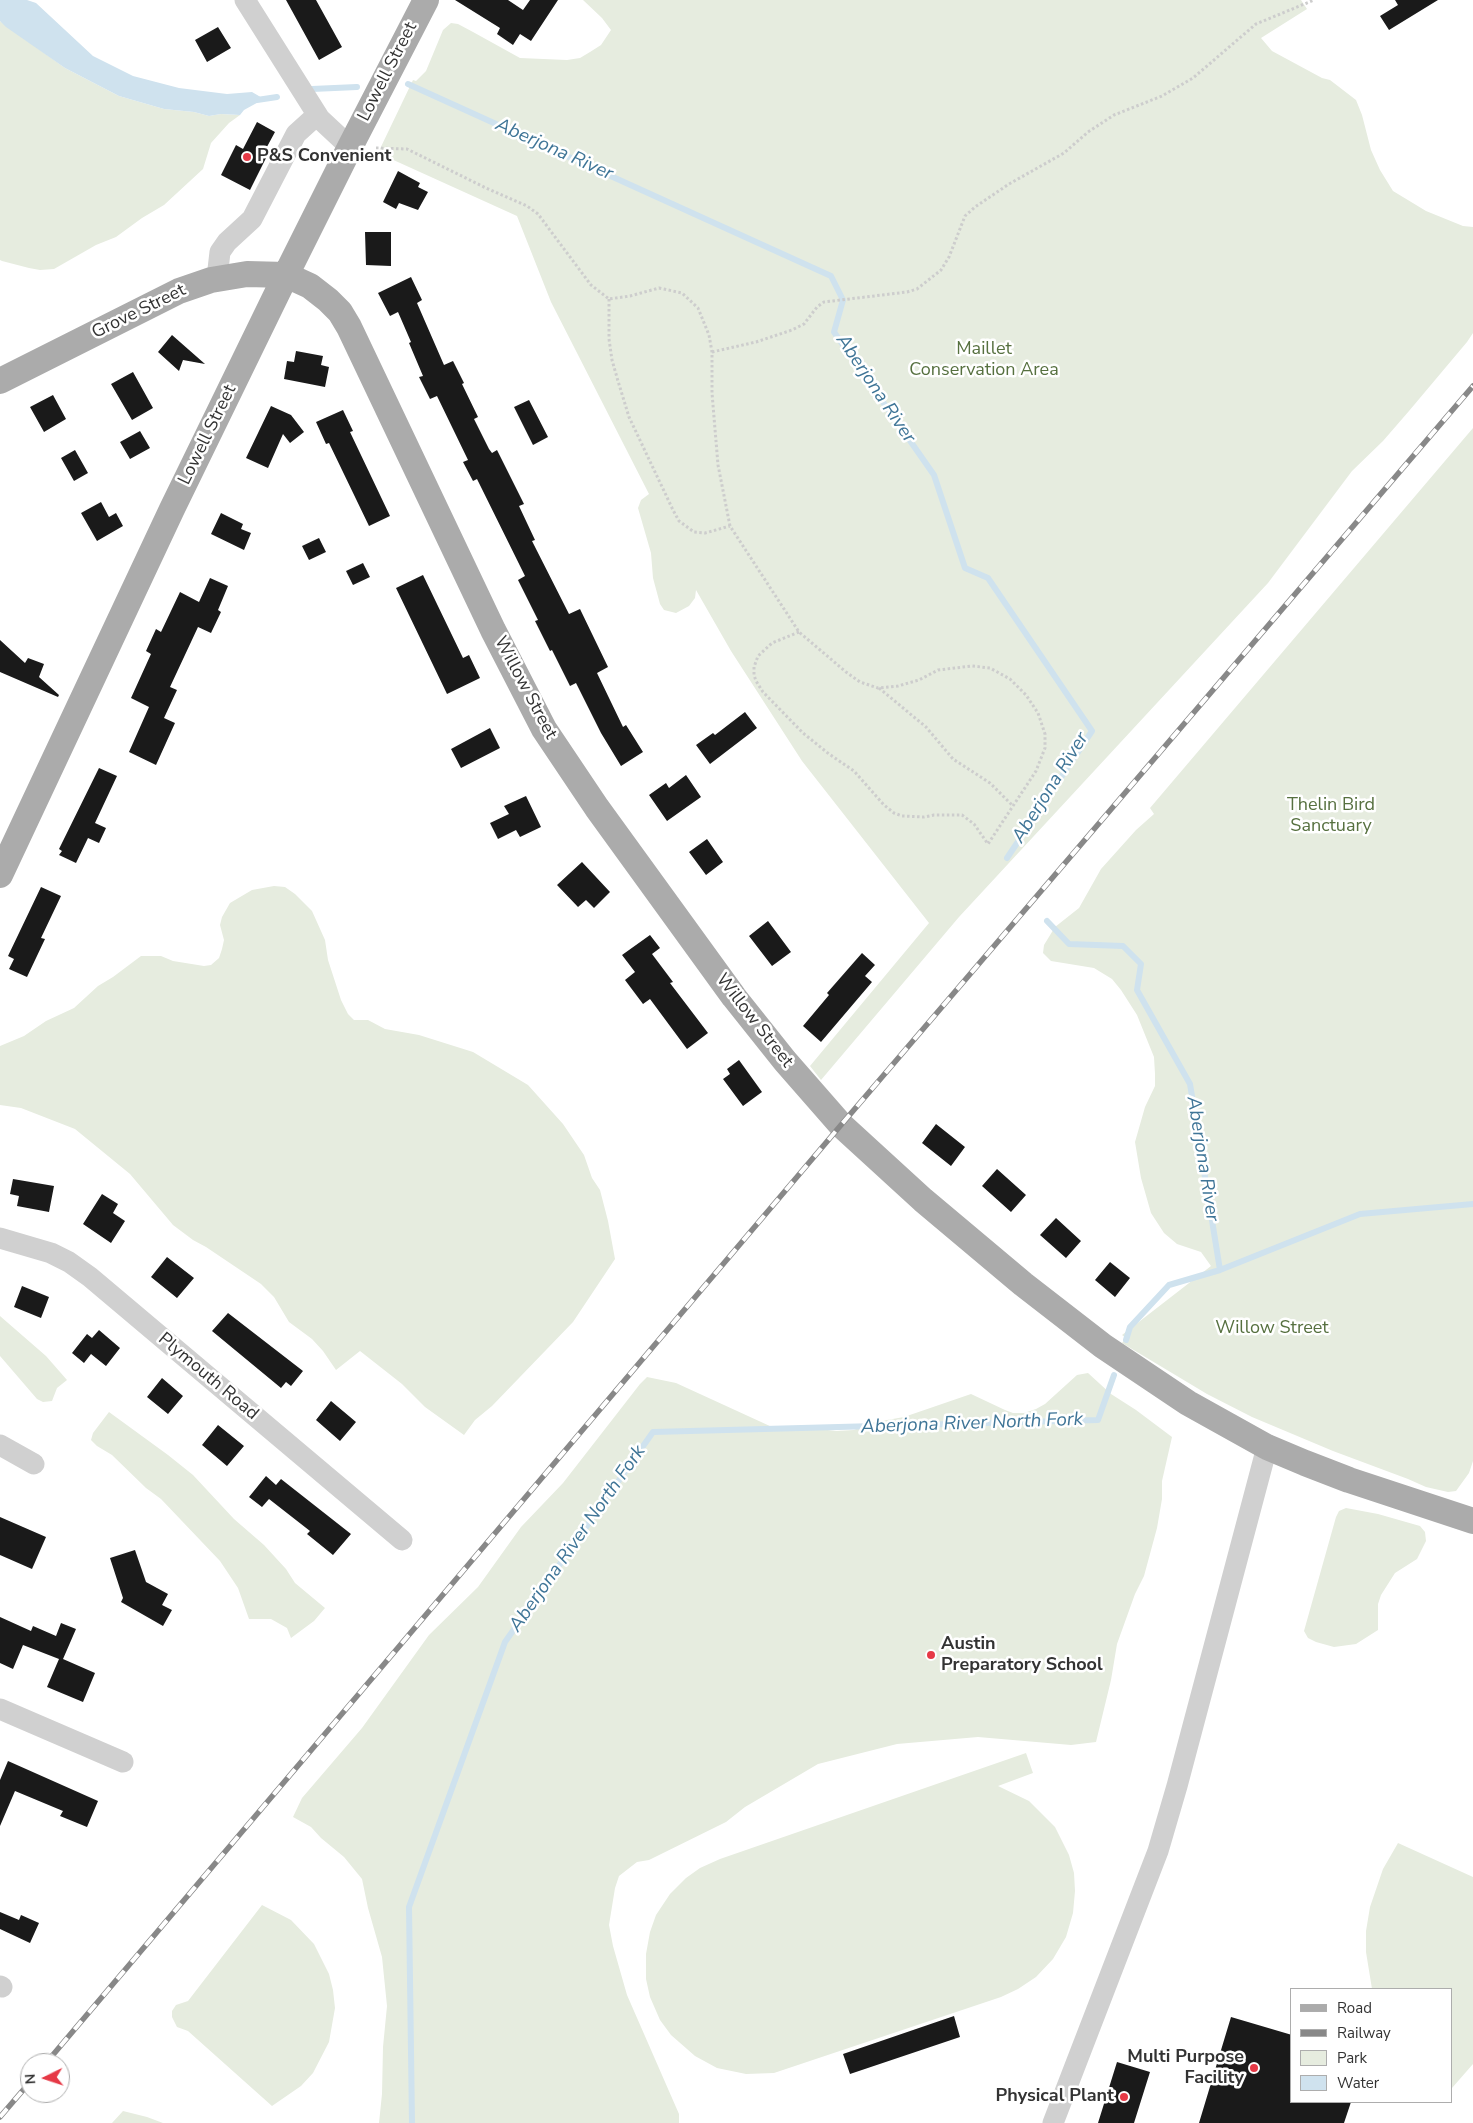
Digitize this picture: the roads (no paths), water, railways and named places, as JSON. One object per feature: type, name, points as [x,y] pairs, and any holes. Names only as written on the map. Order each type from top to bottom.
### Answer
[{"type":"main road","name":"Lowell Street","points":[[0,875],[168,518],[350,147],[426,0]]},
{"type":"main road","name":"Grove Street","points":[[0,382],[179,291],[217,278],[247,274],[286,276]]},
{"type":"main road","name":"Willow Street","points":[[286,276],[310,286],[328,300],[349,326],[493,630],[555,745],[597,808],[734,997],[809,1090],[841,1125],[910,1189],[986,1254],[1103,1346],[1188,1403],[1267,1447],[1349,1480],[1473,1521]]},
{"type":"street","points":[[245,0],[317,115],[327,128],[350,147]]},
{"type":"street","points":[[217,278],[220,252],[227,242],[252,219],[296,134],[317,115]]},
{"type":"street","name":"Plymouth Road","points":[[0,1238],[51,1253],[69,1262],[90,1277],[402,1540]]},
{"type":"street","points":[[0,1445],[34,1464]]},
{"type":"street","points":[[1053,2123],[1158,1851],[1267,1447]]},
{"type":"street","points":[[0,1709],[123,1762]]},
{"type":"water","points":[[0,0],[27,0],[36,3],[93,56],[133,76],[179,88],[227,94],[252,92],[264,99],[244,110],[240,115],[221,114],[209,116],[194,112],[164,109],[119,96],[65,68],[6,27],[0,21]]},
{"type":"waterway","name":"Aberjona River","points":[[408,84],[831,276],[843,300],[834,332],[934,475],[965,568],[988,578],[1092,731],[1007,858]]},
{"type":"waterway","name":"Aberjona River","points":[[312,89],[357,87]]},
{"type":"waterway","name":"Aberjona River","points":[[257,100],[277,97]]},
{"type":"waterway","name":"Aberjona River","points":[[1047,921],[1069,944],[1123,946],[1141,964],[1137,990],[1190,1084],[1220,1270]]},
{"type":"waterway","points":[[1126,1340],[1130,1327],[1169,1285],[1220,1270],[1360,1214],[1473,1204]]},
{"type":"waterway","name":"Aberjona River North Fork","points":[[412,2123],[409,1907],[505,1642],[653,1432],[1098,1420],[1114,1375]]},
{"type":"railway","points":[[54,2053],[841,1125],[1473,386]]},
{"type":"railway","points":[[0,2117],[20,2094]]},
{"type":"place","name":"P&S Convenient","points":[[247,157]]},
{"type":"place","name":"Austin Preparatory School","points":[[931,1655]]},
{"type":"place","name":"Multi Purpose Facility","points":[[1254,2068]]},
{"type":"place","name":"Physical Plant","points":[[1124,2097]]},
{"type":"park label","name":"Maillet Conservation Area","points":[[984,360]]},
{"type":"park label","name":"Thelin Bird Sanctuary","points":[[1331,816]]}]
